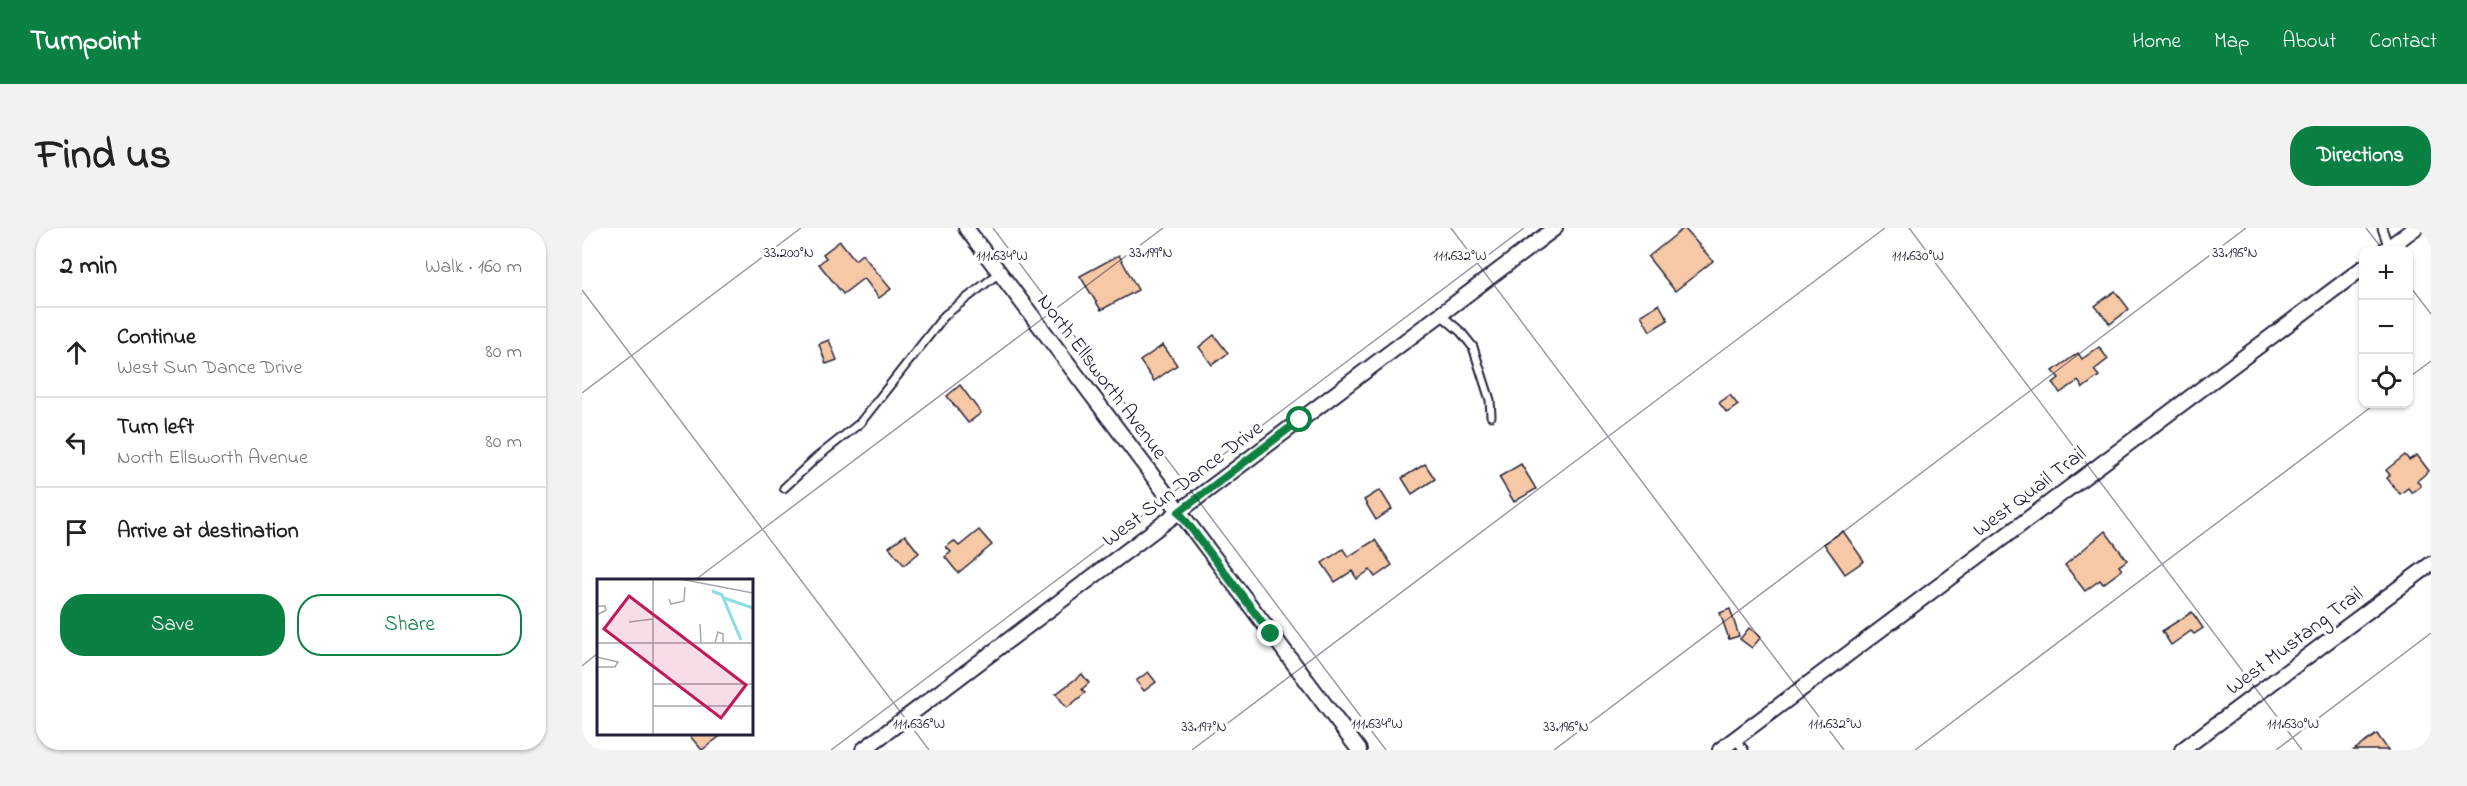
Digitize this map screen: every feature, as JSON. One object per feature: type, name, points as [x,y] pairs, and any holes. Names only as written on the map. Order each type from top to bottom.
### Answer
[{"type":"street","name":"North Ellsworth Avenue","points":[[966,228],[1359,750]]},
{"type":"street","name":"West Sun Dance Drive","points":[[863,750],[1555,228]]},
{"type":"street","points":[[2391,246],[2415,228]]},
{"type":"street","name":"West Quail Trail","points":[[1720,750],[2359,271]]},
{"type":"street","name":"West Mustang Trail","points":[[2182,750],[2431,564]]},
{"type":"lane","points":[[2382,228],[2386,246]]},
{"type":"lane","points":[[784,488],[816,458],[860,423],[945,315],[999,273]]},
{"type":"lane","points":[[1440,314],[1461,332],[1473,347],[1490,400],[1491,416]]},
{"type":"lane","points":[[1735,739],[1744,750]]},
{"type":"building","points":[[1684,228],[1713,261],[1675,291],[1648,257]]},
{"type":"building","points":[[840,241],[855,260],[862,254],[891,289],[879,298],[864,278],[843,294],[819,264],[826,258],[823,254]]},
{"type":"building","points":[[1119,255],[1138,290],[1101,310],[1080,276]]},
{"type":"building","points":[[2115,291],[2129,309],[2110,324],[2095,306]]},
{"type":"building","points":[[1659,304],[1668,320],[1650,331],[1641,315]]},
{"type":"building","points":[[1214,335],[1228,353],[1212,365],[1199,347]]},
{"type":"building","points":[[829,340],[837,360],[826,364],[819,344]]},
{"type":"building","points":[[1163,345],[1177,365],[1154,381],[1140,361]]},
{"type":"building","points":[[2099,347],[2108,359],[2094,370],[2099,376],[2083,388],[2078,381],[2060,393],[2053,383],[2059,378],[2053,371],[2078,353],[2082,359]]},
{"type":"building","points":[[960,385],[981,413],[968,423],[947,396]]},
{"type":"building","points":[[1730,395],[1738,405],[1727,413],[1719,403]]},
{"type":"building","points":[[2405,455],[2409,460],[2417,455],[2429,471],[2417,481],[2421,486],[2412,493],[2408,488],[2400,494],[2387,478],[2390,475],[2386,470]]},
{"type":"building","points":[[1425,464],[1435,479],[1412,494],[1402,478]]},
{"type":"building","points":[[1521,464],[1536,489],[1514,502],[1499,477]]},
{"type":"building","points":[[1380,490],[1392,509],[1376,520],[1364,500]]},
{"type":"building","points":[[979,530],[992,545],[958,573],[945,557],[951,552],[946,547],[954,541],[959,546]]},
{"type":"building","points":[[1843,531],[1864,561],[1845,574],[1824,544]]},
{"type":"building","points":[[2105,531],[2127,560],[2119,566],[2122,570],[2103,584],[2100,580],[2085,591],[2065,565]]},
{"type":"building","points":[[905,535],[919,553],[904,565],[889,547]]},
{"type":"building","points":[[1375,540],[1392,565],[1375,577],[1370,570],[1357,579],[1352,571],[1335,582],[1322,563],[1343,549],[1348,557]]},
{"type":"building","points":[[1730,609],[1739,636],[1729,639],[1720,613]]},
{"type":"building","points":[[2192,612],[2203,628],[2194,634],[2191,631],[2171,645],[2162,631]]},
{"type":"building","points":[[1749,628],[1761,637],[1752,648],[1740,639]]},
{"type":"building","points":[[1148,672],[1156,682],[1144,691],[1136,681]]},
{"type":"building","points":[[1082,674],[1089,683],[1082,689],[1085,693],[1067,708],[1056,694]]},
{"type":"building","points":[[2377,734],[2388,750],[2354,750]]},
{"type":"building","points":[[689,735],[722,735],[702,750]]},
{"type":"route","points":[[1271,634],[1179,512],[1300,420]]}]
